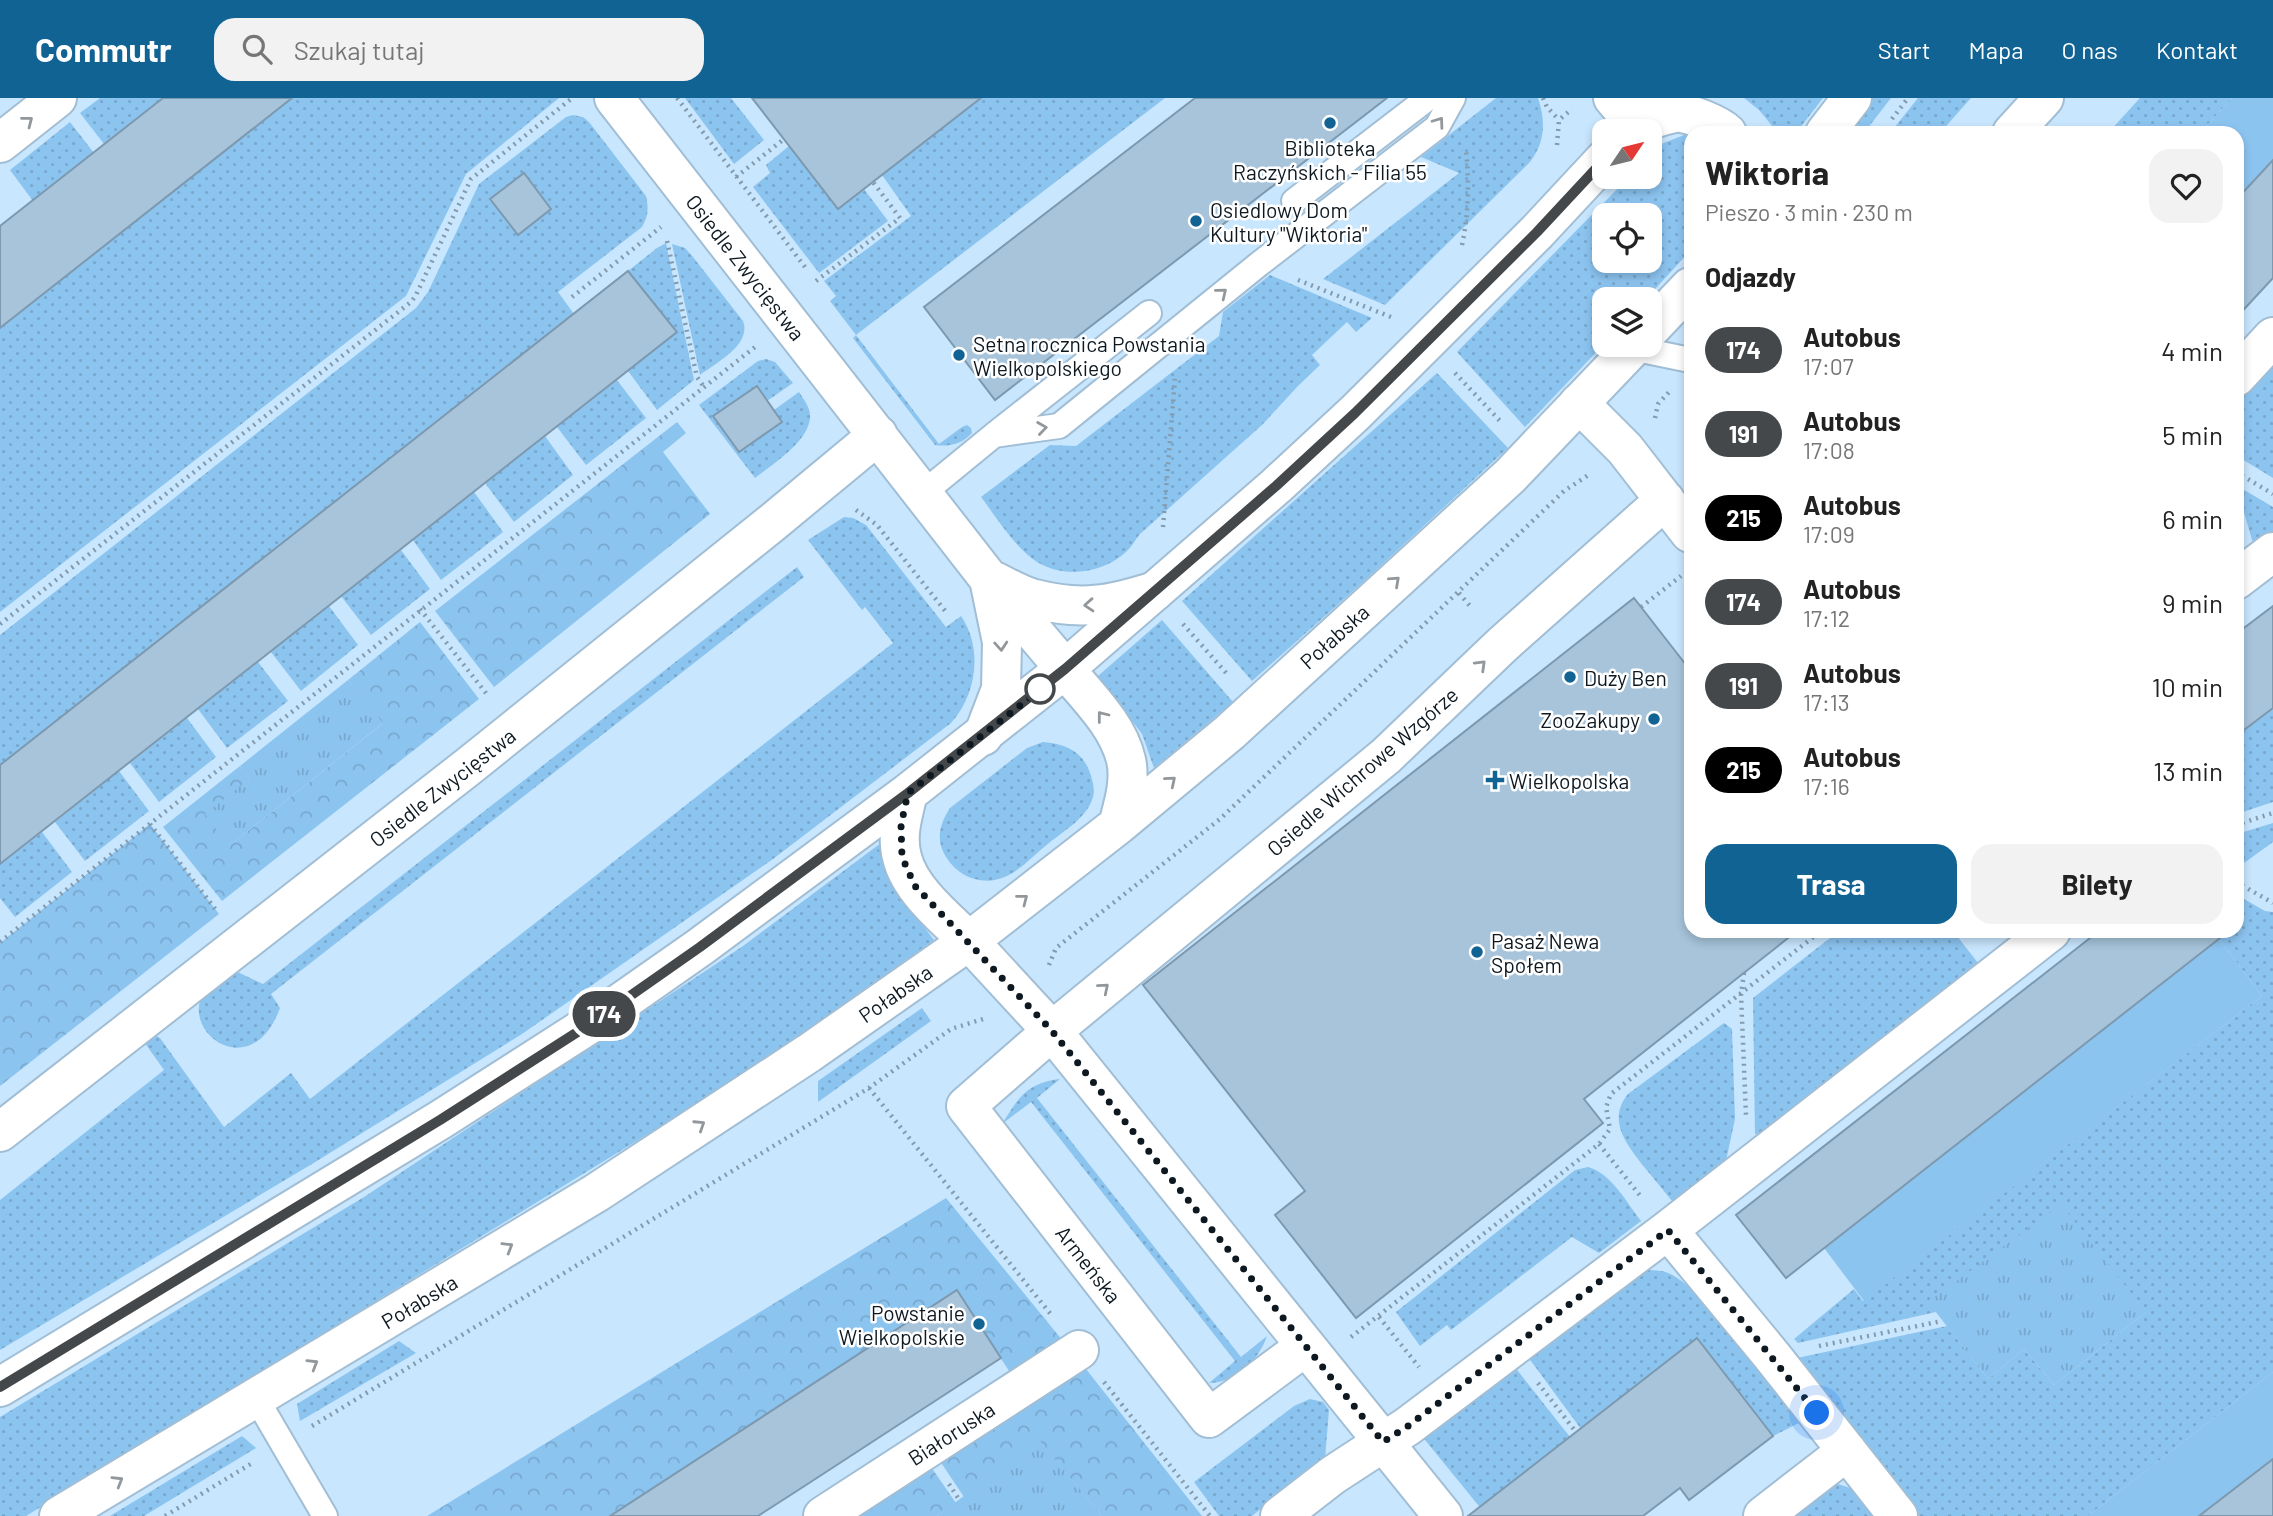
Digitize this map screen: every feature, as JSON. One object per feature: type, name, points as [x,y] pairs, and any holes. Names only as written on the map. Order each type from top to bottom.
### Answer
[{"type":"street","points":[[0,143],[57,98]]},
{"type":"street","points":[[1626,118],[1665,98]]},
{"type":"street","points":[[1830,126],[1852,98]]},
{"type":"street","points":[[2018,126],[2044,98]]},
{"type":"street","name":"Osiedle Zwycięstwa","points":[[619,100],[922,494],[1113,729],[1127,761],[1126,793],[1118,825]]},
{"type":"street","points":[[1626,118],[1677,112],[1714,126]]},
{"type":"street","points":[[0,1387],[429,1128],[590,1024],[732,924],[908,793],[1065,669],[1167,604],[1537,232],[1592,173]]},
{"type":"street","name":"Połabska","points":[[1662,317],[1684,293]]},
{"type":"street","points":[[2244,368],[2273,337]]},
{"type":"street","name":"Połabska","points":[[59,1516],[596,1193],[809,1053],[969,941],[1118,825],[1230,732],[1532,454],[1624,357]]},
{"type":"street","points":[[1579,403],[1625,449],[1684,525]]},
{"type":"street","name":"Osiedle Zwycięstwa","points":[[0,1132],[469,766],[878,435]]},
{"type":"street","name":"Osiedle Wichrowe Wzgórze","points":[[1052,1031],[1385,756],[1502,645],[1665,500]]},
{"type":"street","points":[[2244,574],[2273,552]]},
{"type":"street","points":[[989,579],[1033,599],[1079,607],[1115,603],[1167,604]]},
{"type":"street","points":[[983,736],[1001,689],[1002,642],[989,579]]},
{"type":"street","points":[[908,793],[901,825],[902,857],[915,886],[1052,1031],[1443,1516]]},
{"type":"street","points":[[1280,1516],[1333,1475],[1408,1426],[1668,1230],[2043,938]]},
{"type":"street","name":"Armeńska","points":[[1052,1031],[966,1106],[1209,1418],[1306,1346]]},
{"type":"street","points":[[1668,1230],[1772,1356],[1838,1458],[1898,1516]]},
{"type":"street","name":"Białoruska","points":[[823,1516],[1079,1350]]},
{"type":"street","points":[[1763,1516],[1838,1458]]},
{"type":"lane","points":[[1294,201],[1444,99]]},
{"type":"lane","points":[[994,435],[1059,426],[1259,264],[1437,127],[1444,99]]},
{"type":"lane","points":[[922,494],[1149,313]]},
{"type":"lane","points":[[1662,350],[1684,358]]},
{"type":"lane","points":[[256,1398],[325,1516]]},
{"type":"path","points":[[0,624],[411,302],[471,179],[572,98]]},
{"type":"path","points":[[1543,98],[1559,120]]},
{"type":"path","points":[[1888,124],[1908,98]]},
{"type":"path","points":[[1444,99],[1464,136],[1469,190],[1468,216],[1461,252]]},
{"type":"path","points":[[736,177],[783,139]]},
{"type":"path","points":[[816,281],[900,218],[873,182]]},
{"type":"path","points":[[572,296],[666,223]]},
{"type":"path","points":[[669,244],[697,377],[704,387]]},
{"type":"path","points":[[1259,264],[1393,318]]},
{"type":"path","points":[[1163,535],[1175,386],[1170,335]]},
{"type":"path","points":[[0,942],[756,346]]},
{"type":"path","points":[[1453,370],[1506,427]]},
{"type":"path","points":[[1651,429],[1658,404],[1677,384]]},
{"type":"path","points":[[1046,972],[1056,948],[1220,819],[1564,491],[1594,472]]},
{"type":"path","points":[[2244,477],[2273,494]]},
{"type":"path","points":[[850,504],[877,525],[946,612]]},
{"type":"path","points":[[1641,607],[1681,576]]},
{"type":"path","points":[[1459,593],[1470,606]]},
{"type":"path","points":[[1167,604],[1231,679]]},
{"type":"path","points":[[420,609],[491,699]]},
{"type":"path","points":[[2244,822],[2273,813]]},
{"type":"path","points":[[150,824],[219,914]]},
{"type":"path","points":[[2244,887],[2273,903]]},
{"type":"path","points":[[1348,1340],[1599,1144],[1610,1129],[1606,1107],[1611,1094],[1812,938]]},
{"type":"path","points":[[1744,973],[1741,994],[1748,1169]]},
{"type":"path","points":[[165,1516],[869,1088],[951,1029],[983,1019]]},
{"type":"path","points":[[869,1088],[1210,1516]]},
{"type":"path","points":[[1599,1144],[1668,1230]]},
{"type":"path","points":[[1379,1317],[1420,1368]]},
{"type":"path","points":[[1772,1356],[1942,1321]]},
{"type":"path","points":[[1512,1348],[1576,1432]]},
{"type":"green space","points":[[100,98],[163,98],[104,144],[80,113]]},
{"type":"green space","points":[[292,98],[559,98],[466,174],[406,296],[0,612],[0,328]]},
{"type":"green space","points":[[685,98],[731,98],[764,140],[734,164]]},
{"type":"green space","points":[[959,98],[1165,98],[856,335],[830,301],[836,296],[824,281],[911,216],[882,175],[967,109]]},
{"type":"green space","points":[[1496,98],[1538,98],[1543,132],[1539,147],[1530,162],[1385,305],[1323,279],[1459,173],[1421,157]]},
{"type":"green space","points":[[1744,98],[1823,98],[1801,126],[1772,126]]},
{"type":"green space","points":[[1871,98],[1891,98],[1869,126],[1850,126]]},
{"type":"green space","points":[[1918,98],[1971,98],[1946,126],[1896,126]]},
{"type":"green space","points":[[2140,98],[2232,98],[2206,126],[2114,126]]},
{"type":"green space","points":[[2232,98],[2273,98],[2273,160],[2244,192],[2244,126],[2206,126]]},
{"type":"green space","points":[[566,117],[583,117],[589,122],[646,196],[647,205],[647,216],[642,227],[558,292],[574,314],[0,765],[0,635],[416,308],[428,292],[479,184]],"holes":[[[524,173],[551,209],[518,235],[490,199]]]},
{"type":"green space","points":[[70,122],[94,153],[33,201],[10,170]]},
{"type":"green space","points":[[1684,135],[1684,258],[1657,287],[1592,287],[1592,357],[1525,427],[1457,352],[1592,215],[1592,273],[1662,273],[1662,203],[1603,203],[1617,189],[1662,189],[1662,144]]},
{"type":"green space","points":[[789,146],[838,209],[864,189],[888,221],[819,273],[753,187],[770,173],[766,165]]},
{"type":"green space","points":[[666,243],[694,380],[657,410],[628,371],[677,332],[628,271]]},
{"type":"green space","points":[[672,244],[685,248],[743,321],[744,330],[738,345],[700,375]]},
{"type":"green space","points":[[1270,275],[1372,318],[1356,332],[1347,322],[1312,355],[1320,365],[1262,425],[1140,534],[1118,558],[1096,569],[1072,572],[1048,567],[1029,556],[1006,532],[981,497],[1050,445],[1076,446],[1219,336],[1223,312]]},
{"type":"green space","points":[[856,335],[939,444],[967,425],[972,433],[955,444],[935,445],[853,338]]},
{"type":"green space","points":[[766,359],[775,362],[793,383],[767,401],[774,410],[799,392],[808,407],[810,418],[808,427],[796,444],[755,478],[699,405],[758,361]]},
{"type":"green space","points":[[2273,363],[2273,478],[2244,460],[2244,394]]},
{"type":"green space","points":[[1437,373],[1508,448],[1252,681],[1182,601]]},
{"type":"green space","points":[[617,380],[646,418],[586,465],[557,427]]},
{"type":"green space","points":[[677,422],[686,433],[663,452],[710,514],[494,687],[435,611]]},
{"type":"green space","points":[[545,436],[573,475],[514,522],[485,483]]},
{"type":"green space","points":[[2244,490],[2273,507],[2273,537],[2255,550],[2244,512]]},
{"type":"green space","points":[[474,492],[503,532],[441,580],[413,540]]},
{"type":"green space","points":[[844,517],[853,518],[866,525],[946,627],[961,616],[968,629],[974,656],[974,671],[967,699],[951,723],[773,859],[522,1034],[312,1164],[0,1350],[0,1200],[164,1070],[142,1039],[153,1034],[160,1038],[224,1127],[291,1073],[310,1099],[893,643],[865,607],[862,610],[808,540]]},
{"type":"green space","points":[[401,550],[430,589],[371,635],[341,596]]},
{"type":"green space","points":[[797,567],[804,577],[271,994],[280,1008],[267,1032],[252,1044],[236,1048],[221,1044],[209,1034],[201,1021],[199,1006],[207,988],[229,968],[263,984]]},
{"type":"green space","points":[[329,606],[358,645],[301,691],[271,652]]},
{"type":"green space","points":[[1162,620],[1233,702],[1154,768],[1142,734],[1098,676]]},
{"type":"green space","points":[[420,622],[479,699],[222,901],[163,827],[240,766],[249,778],[229,846],[382,724],[348,680]]},
{"type":"green space","points":[[258,662],[288,701],[227,748],[198,709]]},
{"type":"green space","points":[[348,680],[383,723],[229,846],[205,814],[249,779],[240,766]]},
{"type":"green space","points":[[2273,708],[2273,802],[2244,812],[2244,731]]},
{"type":"green space","points":[[187,718],[216,757],[159,802],[130,763]]},
{"type":"green space","points":[[1043,742],[1067,747],[1084,761],[1091,776],[1094,795],[1086,811],[1013,873],[990,881],[965,875],[951,864],[941,844],[941,826],[950,808],[1027,748]]},
{"type":"green space","points":[[119,771],[149,811],[85,861],[55,822]]},
{"type":"green space","points":[[2273,823],[2273,842],[2244,863],[2244,832]]},
{"type":"green space","points":[[150,824],[219,914],[0,1086],[0,943]]},
{"type":"green space","points":[[42,832],[72,872],[15,917],[0,898],[0,865]]},
{"type":"green space","points":[[881,843],[891,883],[934,940],[741,1077],[26,1516],[0,1516],[0,1417],[364,1197],[743,946]]},
{"type":"green space","points":[[2244,899],[2265,911],[2273,912],[2273,1372],[2088,1516],[1918,1516],[1799,1366],[1797,1358],[1947,1326],[1988,1379],[2024,1349],[2054,1385],[2146,1312],[1929,1302],[1936,1312],[1798,1343],[1794,1339],[1854,1289],[1863,1301],[2262,996],[2218,938],[2244,938]]},
{"type":"green space","points":[[1830,938],[1958,938],[1982,968],[1769,1133],[1755,1134],[1753,998]]},
{"type":"green space","points":[[2219,939],[2262,996],[1864,1301],[1824,1248]]},
{"type":"green space","points":[[922,1008],[931,1021],[818,1102],[818,1081]]},
{"type":"green space","points":[[1724,1023],[1732,1029],[1735,1119],[1724,1170],[1677,1207],[1626,1142],[1619,1123],[1619,1114],[1628,1094]]},
{"type":"green space","points":[[1060,1079],[1037,1098],[1241,1357],[1267,1336],[1252,1361],[1237,1374],[1219,1382],[1209,1383],[1235,1361],[1031,1102],[1002,1124],[1025,1093],[1039,1084]]},
{"type":"green space","points":[[1588,1167],[1612,1182],[1641,1221],[1599,1253],[1572,1237],[1451,1330],[1447,1325],[1420,1346],[1396,1312],[1575,1170]]},
{"type":"green space","points":[[946,1198],[1063,1341],[1011,1374],[957,1291],[610,1516],[427,1516]]},
{"type":"green space","points":[[2061,1204],[2146,1312],[2054,1385],[2024,1349],[1988,1379],[1928,1302]]},
{"type":"green space","points":[[1643,1270],[1658,1270],[1669,1274],[1691,1289],[1801,1422],[1773,1436],[1697,1338],[1581,1429],[1528,1357]]},
{"type":"green space","points":[[399,1341],[416,1353],[300,1421],[297,1404]]},
{"type":"green space","points":[[1082,1364],[1202,1516],[1102,1516],[1039,1441],[964,1497],[938,1458]]},
{"type":"green space","points":[[1514,1366],[1570,1437],[1491,1498],[1487,1516],[1421,1435]]},
{"type":"green space","points":[[2273,1372],[2273,1459],[2199,1516],[2088,1516]]},
{"type":"green space","points":[[1310,1399],[1323,1402],[1329,1410],[1325,1458],[1252,1516],[1219,1516],[1194,1482],[1294,1406]]},
{"type":"green space","points":[[242,1436],[256,1448],[144,1516],[110,1516]]},
{"type":"green space","points":[[1039,1440],[1102,1516],[937,1516]]},
{"type":"green space","points":[[929,1464],[956,1503],[937,1516],[850,1516]]},
{"type":"green space","points":[[1835,1483],[1853,1489],[1875,1516],[1792,1516]]},
{"type":"building","points":[[163,98],[292,98],[0,328],[0,226]]},
{"type":"building","points":[[752,98],[981,98],[838,209]]},
{"type":"building","points":[[1195,98],[1387,98],[995,400],[924,307]]},
{"type":"building","points":[[2273,160],[2273,278],[2244,309],[2244,191]]},
{"type":"building","points":[[524,173],[551,209],[518,235],[490,199]]},
{"type":"building","points":[[628,271],[677,332],[0,864],[0,765]]},
{"type":"building","points":[[757,386],[782,422],[739,452],[713,416]]},
{"type":"building","name":"Pasaż Newa Społem","points":[[1634,598],[1684,662],[1684,938],[1788,938],[1584,1099],[1603,1123],[1356,1318],[1275,1215],[1305,1191],[1143,985]]},
{"type":"building","points":[[2273,606],[2273,708],[2244,730],[2244,628]]},
{"type":"building","points":[[2090,938],[2220,938],[1786,1278],[1736,1215]]},
{"type":"building","points":[[957,1290],[1001,1358],[803,1487],[758,1516],[610,1516]]},
{"type":"building","points":[[1697,1338],[1773,1436],[1689,1500],[1680,1488],[1643,1516],[1468,1516]]},
{"type":"building","points":[[2273,1459],[2273,1516],[2199,1516]]},
{"type":"bus line","name":"174","points":[[0,1387],[440,1120],[590,1024],[700,947],[983,736],[1065,669],[1276,486],[1355,413],[1537,232],[1592,173]]},
{"type":"place","name":"Biblioteka Raczyńskich - Filia 55","points":[[1330,123]]},
{"type":"place","name":"Osiedlowy Dom Kultury \"Wiktoria\"","points":[[1196,221]]},
{"type":"place","name":"Setna rocznica Powstania Wielkopolskiego","points":[[959,355]]},
{"type":"place","name":"Duży Ben","points":[[1570,677]]},
{"type":"place","name":"ZooZakupy","points":[[1654,719]]},
{"type":"place","name":"Wielkopolska","points":[[1495,780]]},
{"type":"place","name":"Pasaż Newa Społem","points":[[1477,952]]},
{"type":"place","name":"Powstanie Wielkopolskie","points":[[979,1324]]},
{"type":"route","points":[[1040,689],[1045,686],[908,793],[901,825],[902,857],[915,886],[1052,1031],[1383,1442],[1668,1230],[1817,1413]]}]
